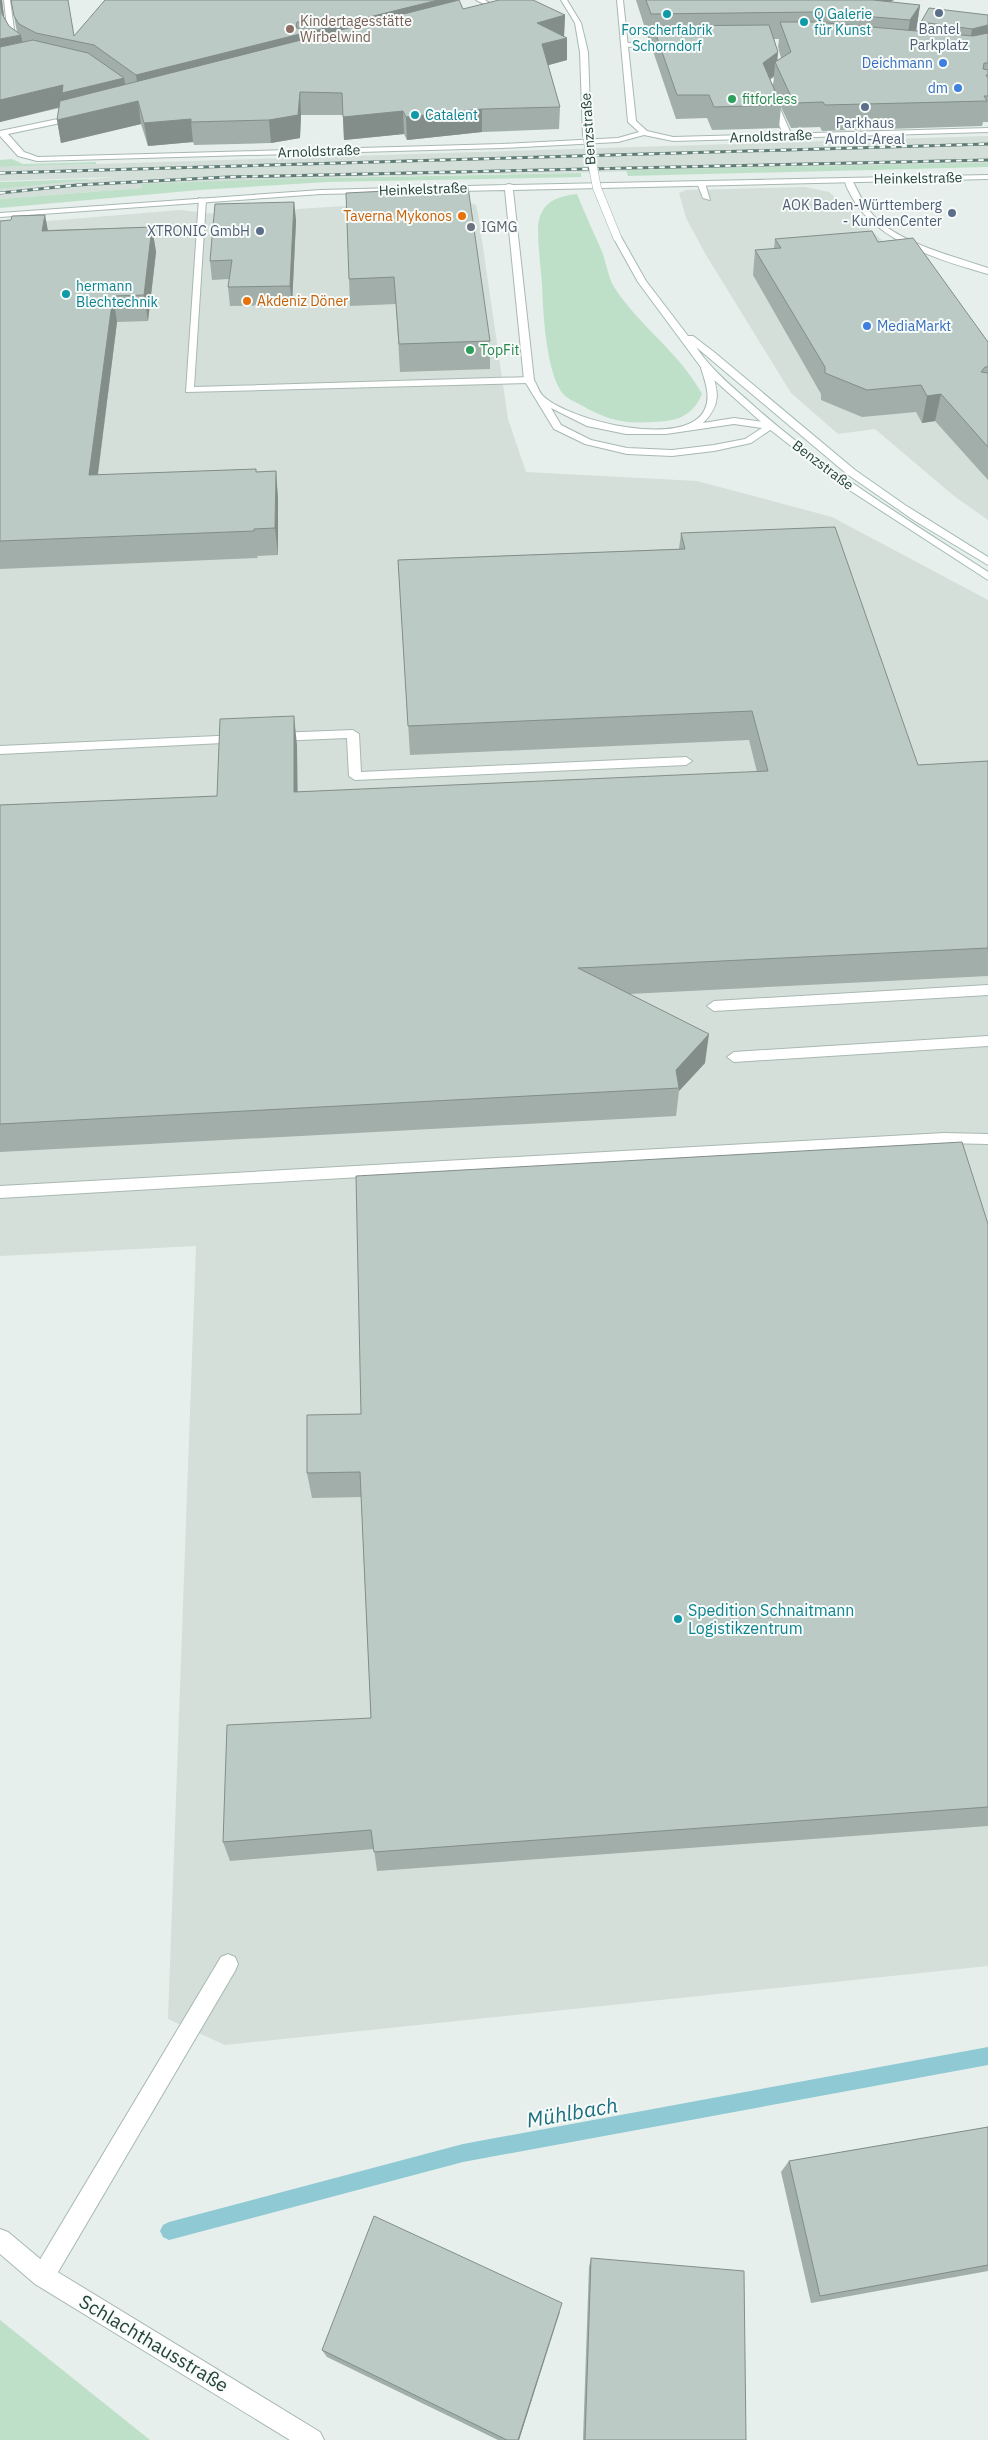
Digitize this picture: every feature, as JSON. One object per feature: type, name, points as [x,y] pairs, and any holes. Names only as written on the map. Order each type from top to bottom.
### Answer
[{"type":"street","points":[[7,0],[12,37],[18,48],[25,51]]},
{"type":"street","points":[[479,0],[489,7]]},
{"type":"street","name":"Benzstraße","points":[[564,0],[578,23],[584,52],[586,136],[592,174],[602,208],[642,282],[679,329],[706,368],[771,426],[841,480],[988,577]]},
{"type":"street","points":[[620,0],[632,122],[644,132]]},
{"type":"street","points":[[625,46],[678,44]]},
{"type":"street","points":[[777,59],[782,76],[766,85],[788,136]]},
{"type":"street","points":[[1,134],[84,115]]},
{"type":"street","name":"Arnoldstraße","points":[[1,134],[21,154],[37,160],[502,146],[618,140],[644,132],[673,139],[988,130]]},
{"type":"street","name":"Heinkelstraße","points":[[0,216],[321,192],[988,176]]},
{"type":"street","name":"Heinkelstraße","points":[[848,180],[856,197],[874,221],[890,232],[988,271]]},
{"type":"street","points":[[701,183],[707,198]]},
{"type":"street","points":[[509,186],[530,380],[557,427],[588,442],[627,451],[672,453],[714,448],[748,441],[771,426]]},
{"type":"street","points":[[202,200],[189,390],[530,380]]},
{"type":"street","points":[[907,251],[918,244]]},
{"type":"street","name":"Benzstraße","points":[[679,329],[725,364],[780,414],[852,472],[988,562]]},
{"type":"street","points":[[689,428],[708,413],[713,393],[706,368]]},
{"type":"street","points":[[540,398],[579,420],[627,432],[657,432],[734,422],[771,426]]},
{"type":"street","points":[[266,738],[353,734],[355,776],[686,761]]},
{"type":"street","points":[[0,750],[247,738]]},
{"type":"street","points":[[714,1006],[988,990]]},
{"type":"street","points":[[734,1057],[988,1041]]},
{"type":"street","points":[[0,1192],[934,1139],[988,1139]]},
{"type":"street","points":[[42,2276],[228,1964]]},
{"type":"street","name":"Schlachthausstraße","points":[[0,2240],[42,2276],[312,2440]]},
{"type":"shaded area","points":[[988,136],[988,164],[357,177],[142,188],[0,199],[0,189],[114,177],[0,181],[0,167]]},
{"type":"shaded area","points":[[805,187],[829,192],[885,243],[929,259],[930,264],[988,344],[988,520],[954,496],[875,429],[838,434],[791,393],[706,255],[686,218],[679,193],[686,190]]},
{"type":"shaded area","points":[[469,202],[476,205],[478,213],[508,419],[526,472],[697,481],[832,517],[988,600],[988,1966],[225,2045],[168,2019],[196,1246],[0,1256],[0,225],[180,210],[216,214],[344,206]]},
{"type":"green space","points":[[12,159],[23,164],[96,162],[96,164],[0,167],[0,160]]},
{"type":"green space","points":[[988,163],[988,167],[628,176],[626,170]]},
{"type":"green space","points":[[581,173],[581,177],[327,182],[199,190],[0,208],[0,199],[142,188],[142,184],[273,179]]},
{"type":"green space","points":[[90,179],[88,180],[0,189],[0,182]]},
{"type":"green space","points":[[577,194],[602,252],[614,287],[635,314],[682,365],[702,394],[694,408],[683,416],[676,419],[653,422],[616,420],[599,414],[570,399],[564,395],[558,386],[549,358],[543,310],[538,225],[541,213],[554,200]]},
{"type":"green space","points":[[0,2320],[150,2440],[0,2440]]},
{"type":"building","points":[[0,0],[2,14],[9,26],[21,35],[0,39]]},
{"type":"building","points":[[11,0],[68,0],[74,36],[105,0],[438,0],[317,30],[304,22],[297,22],[296,27],[304,33],[136,75],[94,45],[36,33],[19,24],[14,16]]},
{"type":"building","points":[[459,0],[463,9],[499,0],[533,0],[565,15],[537,23],[567,38],[542,44],[560,107],[482,109],[406,117],[403,111],[343,117],[342,93],[300,92],[298,115],[269,120],[191,122],[191,119],[144,123],[138,101],[57,120],[60,101]]},
{"type":"building","points":[[646,0],[873,0],[920,5],[910,20],[815,12],[651,14]]},
{"type":"building","points":[[929,8],[988,15],[988,25],[972,29],[921,22]]},
{"type":"building","points":[[780,22],[815,22],[973,36],[988,33],[988,63],[984,63],[983,69],[988,70],[988,75],[986,75],[988,78],[988,96],[984,96],[987,101],[825,105],[823,102],[794,103],[775,62],[791,52]]},
{"type":"building","points":[[769,25],[778,52],[763,63],[781,105],[714,107],[709,95],[677,95],[653,26]]},
{"type":"building","points":[[33,40],[88,53],[124,78],[62,93],[63,85],[0,100],[0,47]]},
{"type":"building","points":[[468,187],[490,341],[399,344],[394,277],[349,279],[346,193]]},
{"type":"building","points":[[294,202],[290,286],[228,287],[232,260],[210,261],[215,204]]},
{"type":"building","points":[[45,215],[42,231],[152,227],[144,295],[113,296],[89,475],[256,469],[256,472],[276,471],[275,528],[254,529],[254,531],[0,541],[0,221],[11,220],[12,216]]},
{"type":"building","name":"MediaMarkt","points":[[872,231],[878,242],[913,238],[988,342],[988,367],[985,367],[981,372],[988,373],[988,447],[941,394],[927,396],[921,385],[867,390],[825,373],[825,367],[755,250],[781,248],[775,239]]},
{"type":"building","points":[[835,527],[918,765],[988,761],[988,948],[578,968],[709,1034],[676,1070],[679,1088],[0,1124],[0,805],[217,796],[220,719],[294,716],[294,792],[768,771],[752,711],[408,726],[398,560],[685,549],[681,533]]},
{"type":"building","name":"Spedition Schnaitmann Logistikzentrum","points":[[962,1142],[988,1224],[988,1807],[374,1852],[371,1830],[223,1842],[227,1725],[371,1718],[360,1472],[307,1473],[307,1415],[361,1414],[356,1176]]},
{"type":"building","points":[[988,2127],[988,2265],[820,2296],[789,2161]]},
{"type":"building","points":[[374,2216],[562,2303],[518,2440],[507,2440],[322,2350]]},
{"type":"building","points":[[591,2258],[744,2271],[746,2440],[585,2440]]},
{"type":"waterway","name":"Mühlbach","points":[[169,2231],[463,2153],[988,2056]]},
{"type":"railway","points":[[0,173],[988,144]]},
{"type":"railway","points":[[0,193],[77,185],[228,177],[988,160]]},
{"type":"place","name":"Bantel Parkplatz","points":[[939,13]]},
{"type":"place","name":"Forscherfabrik Schorndorf","points":[[667,14]]},
{"type":"place","name":"Q Galerie für Kunst","points":[[804,22]]},
{"type":"place","name":"Kindertagesstätte Wirbelwind","points":[[290,29]]},
{"type":"place","name":"Deichmann","points":[[943,63]]},
{"type":"place","name":"dm","points":[[958,88]]},
{"type":"place","name":"fitforless","points":[[732,99]]},
{"type":"place","name":"Parkhaus Arnold-Areal","points":[[865,107]]},
{"type":"place","name":"Catalent","points":[[415,115]]},
{"type":"place","name":"AOK Baden-Württemberg - KundenCenter","points":[[952,213]]},
{"type":"place","name":"Taverna Mykonos","points":[[462,216]]},
{"type":"place","name":"IGMG","points":[[471,227]]},
{"type":"place","name":"XTRONIC GmbH","points":[[260,231]]},
{"type":"place","name":"hermann Blechtechnik","points":[[66,294]]},
{"type":"place","name":"Akdeniz Döner","points":[[247,301]]},
{"type":"place","name":"MediaMarkt","points":[[867,326]]},
{"type":"place","name":"TopFit","points":[[470,350]]},
{"type":"place","name":"Spedition Schnaitmann Logistikzentrum","points":[[678,1619]]}]
